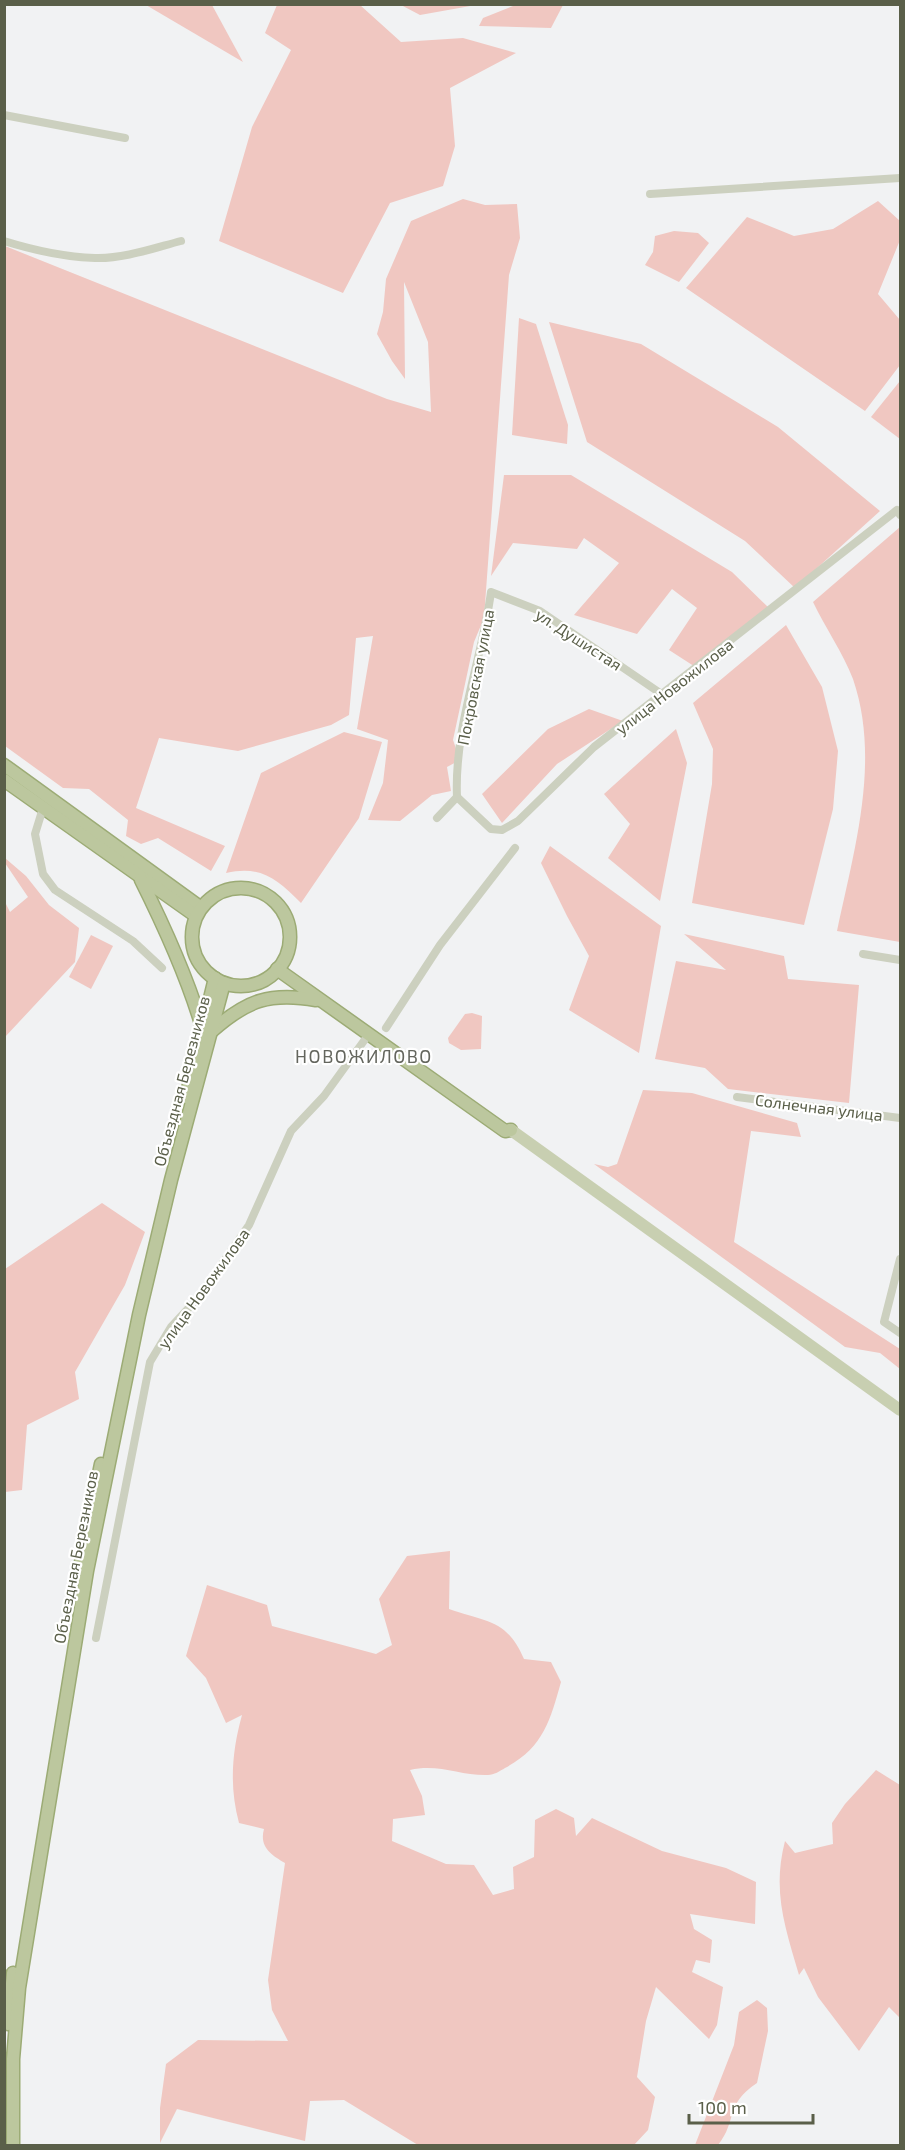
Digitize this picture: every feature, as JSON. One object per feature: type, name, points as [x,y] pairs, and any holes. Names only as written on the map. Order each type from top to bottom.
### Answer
[{"type":"highway","points":[[4,765],[198,912]]},
{"type":"highway","points":[[4,780],[139,876],[198,912]]},
{"type":"highway","points":[[139,876],[166,928],[207,1030],[257,1001],[288,995],[322,1001]]},
{"type":"highway","points":[[233,888],[250,888],[272,898],[286,917],[290,933],[288,949],[280,967],[256,983],[240,986],[219,981],[199,963],[193,948],[192,932],[198,912],[218,893],[233,888]]},
{"type":"highway","points":[[280,967],[322,1001],[505,1131],[511,1130]]},
{"type":"highway","points":[[280,967],[511,1130]]},
{"type":"highway","name":"Объездная Березников","points":[[13,2145],[13,2059],[19,1988],[80,1610],[139,1315],[219,981]]},
{"type":"highway","name":"Объездная Березников","points":[[4,2087],[10,1994],[83,1546],[130,1328],[207,1030]]},
{"type":"main road","points":[[511,1130],[900,1410]]},
{"type":"street","points":[[4,115],[125,138]]},
{"type":"street","points":[[650,194],[900,178]]},
{"type":"street","points":[[4,241],[26,248],[96,258],[138,252],[181,241]]},
{"type":"street","name":"улица Новожилова","points":[[457,797],[491,829],[501,830],[518,821],[594,747],[899,513]]},
{"type":"street","name":"ул. Душистая","points":[[491,592],[540,611],[663,695]]},
{"type":"street","name":"Покровская улица","points":[[457,797],[456,778],[471,677],[491,592]]},
{"type":"street","points":[[437,818],[457,797]]},
{"type":"street","points":[[44,808],[34,834],[43,874],[55,890],[133,941],[162,968]]},
{"type":"street","points":[[386,1028],[440,945],[515,848]]},
{"type":"street","points":[[863,954],[900,960]]},
{"type":"street","name":"улица Новожилова","points":[[96,1638],[150,1362],[171,1327],[199,1297],[249,1225],[291,1131],[324,1096],[366,1038]]},
{"type":"street","name":"Солнечная улица","points":[[737,1097],[900,1118]]},
{"type":"street","points":[[900,1259],[884,1322],[900,1333]]},
{"type":"shaded area","points":[[476,4],[420,15],[401,5]]},
{"type":"shaded area","points":[[518,4],[563,5],[551,28],[479,26],[483,18]]},
{"type":"shaded area","points":[[146,5],[212,5],[243,62]]},
{"type":"shaded area","points":[[277,5],[360,5],[401,42],[463,38],[516,53],[450,88],[455,146],[443,186],[390,203],[343,293],[219,241],[252,127],[291,50],[265,33]]},
{"type":"shaded area","points":[[463,199],[485,205],[517,204],[520,238],[509,275],[484,618],[474,642],[453,740],[460,760],[447,767],[451,791],[432,795],[400,821],[368,820],[383,783],[388,740],[357,729],[373,636],[356,638],[349,715],[331,725],[238,751],[159,738],[136,808],[225,846],[211,871],[158,838],[141,844],[126,836],[128,820],[89,789],[63,788],[5,746],[5,246],[387,399],[431,412],[428,342],[404,282],[405,379],[377,334],[383,312],[386,279],[411,221]]},
{"type":"shaded area","points":[[878,201],[900,221],[900,240],[878,294],[900,320],[900,365],[865,411],[686,288],[747,217],[794,236],[833,229]]},
{"type":"shaded area","points":[[674,231],[698,233],[709,243],[679,282],[645,265],[653,252],[655,236]]},
{"type":"shaded area","points":[[519,318],[536,324],[568,425],[567,444],[512,435]]},
{"type":"shaded area","points":[[549,322],[641,344],[778,427],[880,511],[795,588],[745,541],[587,442]]},
{"type":"shaded area","points":[[900,381],[900,439],[871,417]]},
{"type":"shaded area","points":[[504,475],[571,475],[732,572],[769,608],[700,670],[669,650],[697,608],[672,589],[637,634],[574,615],[619,563],[584,538],[577,549],[513,543],[491,576]]},
{"type":"shaded area","points":[[900,527],[900,942],[837,931],[862,805],[865,742],[861,710],[853,679],[813,602]]},
{"type":"shaded area","points":[[786,625],[822,687],[838,751],[833,809],[804,925],[692,903],[712,784],[713,749],[693,703]]},
{"type":"shaded area","points":[[589,709],[623,721],[557,764],[502,823],[482,794],[548,729]]},
{"type":"shaded area","points":[[676,729],[687,763],[660,901],[608,858],[630,824],[604,794]]},
{"type":"shaded area","points":[[344,732],[382,742],[359,818],[301,903],[268,876],[249,871],[226,873],[261,773]]},
{"type":"shaded area","points":[[550,846],[661,926],[639,1053],[569,1010],[589,956],[541,863]]},
{"type":"shaded area","points":[[5,858],[26,876],[49,905],[79,928],[75,962],[5,1037],[5,902],[10,912],[28,897],[5,863]]},
{"type":"shaded area","points":[[684,934],[784,956],[788,979],[859,985],[849,1103],[728,1089],[705,1068],[655,1059],[676,961],[726,970]]},
{"type":"shaded area","points":[[91,935],[113,946],[91,989],[69,977]]},
{"type":"shaded area","points":[[472,1013],[482,1016],[481,1049],[461,1050],[449,1043],[448,1038],[465,1014]]},
{"type":"shaded area","points":[[643,1090],[692,1093],[797,1123],[801,1137],[751,1131],[734,1242],[900,1349],[900,1369],[880,1353],[845,1347],[594,1164],[608,1167],[617,1164]]},
{"type":"shaded area","points":[[102,1203],[145,1232],[125,1285],[75,1372],[79,1399],[27,1425],[22,1490],[5,1492],[5,1269]]},
{"type":"shaded area","points":[[450,1551],[449,1609],[485,1620],[503,1629],[524,1659],[551,1662],[561,1682],[553,1709],[537,1742],[518,1760],[495,1774],[478,1775],[430,1768],[410,1770],[422,1796],[425,1815],[393,1819],[392,1841],[446,1864],[474,1865],[493,1895],[514,1889],[513,1867],[534,1857],[535,1820],[556,1809],[574,1818],[576,1836],[592,1818],[662,1851],[726,1868],[756,1882],[755,1924],[690,1914],[694,1929],[712,1940],[710,1963],[696,1960],[692,1972],[723,1987],[717,2025],[709,2039],[656,1987],[646,2021],[637,2077],[655,2097],[648,2130],[634,2145],[418,2145],[344,2100],[310,2101],[305,2141],[177,2109],[160,2143],[160,2108],[166,2064],[198,2040],[288,2041],[272,2010],[268,1980],[285,1863],[267,1850],[263,1841],[264,1829],[239,1823],[234,1796],[233,1769],[242,1715],[226,1723],[206,1678],[186,1656],[207,1585],[267,1605],[272,1626],[376,1654],[392,1645],[379,1599],[407,1556]]},
{"type":"shaded area","points":[[876,1770],[900,1785],[900,2018],[889,2007],[859,2051],[818,1997],[804,1968],[799,1975],[782,1909],[781,1859],[785,1841],[795,1853],[833,1844],[832,1823],[845,1804]]},
{"type":"shaded area","points":[[757,2000],[767,2008],[768,2031],[757,2083],[740,2098],[728,2128],[718,2145],[695,2145],[734,2045],[739,2012]]},
{"type":"district","name":"НОВОЖИЛОВО","points":[[364,1056]]}]
